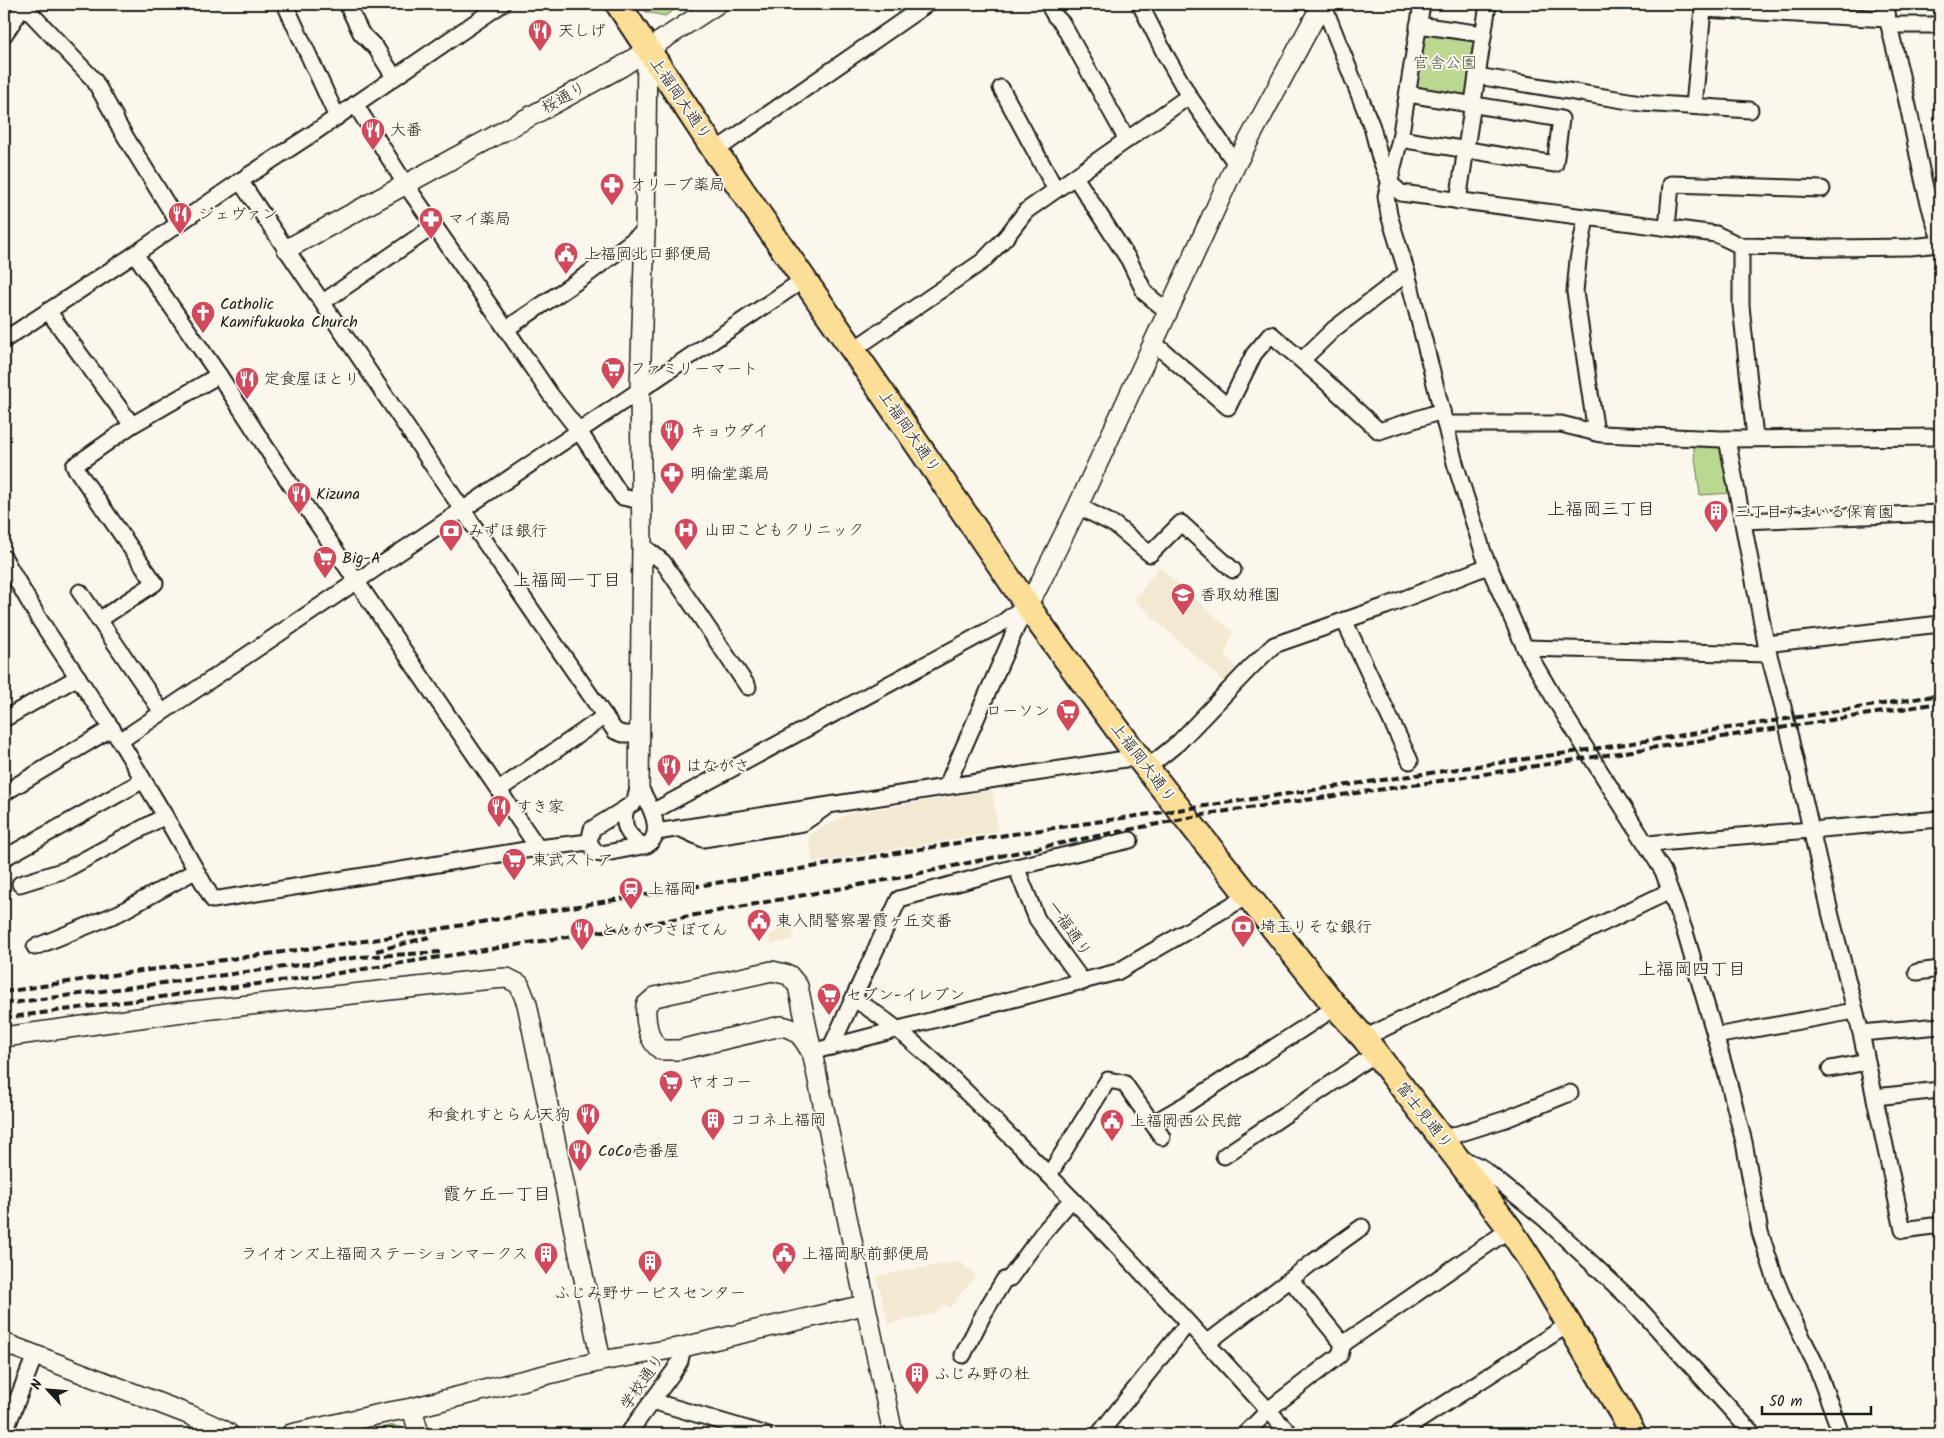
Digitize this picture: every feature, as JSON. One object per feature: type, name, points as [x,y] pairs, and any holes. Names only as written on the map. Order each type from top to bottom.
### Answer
[{"type":"main road","name":"上福岡大通り","points":[[618,4],[715,151],[1027,604],[1142,762],[1183,814]]},
{"type":"main road","name":"富士見通り","points":[[1183,814],[1336,1007],[1370,1046],[1510,1229],[1634,1434]]},
{"type":"street","points":[[285,4],[337,117]]},
{"type":"street","points":[[347,4],[361,33],[376,48],[394,77]]},
{"type":"street","points":[[4,340],[135,254],[240,180],[337,117],[502,4]]},
{"type":"street","name":"桜通り","points":[[287,250],[621,67],[717,4]]},
{"type":"street","points":[[715,151],[927,4]]},
{"type":"street","points":[[1048,4],[1062,23],[1127,140]]},
{"type":"street","points":[[1140,4],[1189,96],[1236,164]]},
{"type":"street","points":[[947,785],[1018,620],[1038,587],[1078,506],[1236,164],[1323,4]]},
{"type":"street","points":[[1323,4],[1372,127],[1380,158],[1390,183],[1400,194],[1716,234],[1741,246],[1831,248],[1910,247],[1940,244]]},
{"type":"street","points":[[1422,4],[1400,139],[1386,196],[1389,215],[1407,274],[1455,463],[1488,566],[1525,648],[1663,871],[1685,932],[1744,1142],[1760,1232],[1779,1287],[1815,1363],[1841,1434]]},
{"type":"street","points":[[1458,201],[1488,4]]},
{"type":"street","points":[[4,35],[24,5],[94,80],[117,122],[179,224]]},
{"type":"street","points":[[1694,106],[1703,9],[1887,16],[1940,25]]},
{"type":"street","points":[[1887,16],[1900,67],[1927,200],[1940,239]]},
{"type":"street","points":[[1418,24],[1483,34]]},
{"type":"street","points":[[644,846],[630,837],[626,830],[624,818],[633,799],[639,734],[642,545],[640,389],[645,231],[647,49]]},
{"type":"street","points":[[1477,76],[1641,103],[1750,110]]},
{"type":"street","points":[[1000,88],[1056,190]]},
{"type":"street","points":[[1400,139],[1555,164],[1562,119],[1408,94]]},
{"type":"street","points":[[853,350],[983,261],[1006,237],[1026,211],[1189,96]]},
{"type":"street","points":[[355,104],[406,185],[550,394],[579,431],[622,497],[641,501]]},
{"type":"street","points":[[1074,177],[1129,260],[1145,293],[1168,312]]},
{"type":"street","points":[[240,180],[604,716],[618,733],[639,734]]},
{"type":"street","points":[[1667,228],[1671,184],[1822,189]]},
{"type":"street","points":[[1586,218],[1578,260],[1576,292],[1596,432]]},
{"type":"street","points":[[323,302],[434,226]]},
{"type":"street","points":[[506,329],[588,274],[645,231]]},
{"type":"street","points":[[1741,246],[1741,306],[1755,438]]},
{"type":"street","points":[[135,254],[219,374],[276,463],[500,789],[538,848]]},
{"type":"street","points":[[1302,360],[1334,329],[1407,274]]},
{"type":"street","points":[[4,793],[162,712],[803,280]]},
{"type":"street","points":[[48,311],[132,425]]},
{"type":"street","points":[[1154,343],[1228,407],[1254,354],[1271,334],[1379,431],[1443,417],[1561,424],[1596,432],[1727,439],[1940,437]]},
{"type":"street","points":[[99,620],[155,583],[74,466],[132,425],[219,374]]},
{"type":"street","points":[[1727,439],[1767,649],[1783,707],[1861,1033],[1903,1230],[1940,1225]]},
{"type":"street","points":[[1078,506],[1115,525],[1150,554],[1181,523],[1234,570]]},
{"type":"street","points":[[1743,522],[1940,513]]},
{"type":"street","points":[[642,545],[663,562],[748,687]]},
{"type":"street","points":[[4,558],[39,619],[116,735],[213,900],[538,848],[589,842]]},
{"type":"street","points":[[656,832],[947,785],[1142,762],[1178,743],[1274,645],[1386,606],[1488,566]]},
{"type":"street","points":[[80,592],[162,712]]},
{"type":"street","points":[[651,810],[781,744],[1002,623],[1027,604]]},
{"type":"street","points":[[1344,620],[1410,761]]},
{"type":"street","points":[[1525,648],[1767,649],[1940,624]]},
{"type":"street","points":[[4,719],[78,676]]},
{"type":"street","points":[[500,789],[604,716]]},
{"type":"street","points":[[4,858],[142,781]]},
{"type":"street","points":[[633,799],[651,810],[656,832],[654,841],[644,846],[601,854],[596,853],[589,842],[592,829],[633,799]]},
{"type":"street","points":[[20,884],[65,870],[165,816]]},
{"type":"street","points":[[1647,844],[1812,828],[1940,819]]},
{"type":"street","points":[[831,1047],[898,899],[1016,867],[1130,840]]},
{"type":"street","name":"一福通り","points":[[1016,867],[1037,919],[1083,982]]},
{"type":"street","points":[[35,947],[119,913],[195,871]]},
{"type":"street","points":[[1224,1156],[1370,1046],[1485,979],[1670,891]]},
{"type":"street","points":[[811,1052],[1117,972],[1249,896]]},
{"type":"street","points":[[1916,972],[1940,969]]},
{"type":"street","points":[[800,999],[794,1017],[790,1022],[781,1026],[679,1050],[661,1050],[652,1043],[645,1014],[646,1005],[655,997],[772,971],[789,975],[798,986],[864,1305],[893,1434]]},
{"type":"street","points":[[4,1037],[175,1013],[483,980],[512,979],[519,984],[527,1004],[601,1362]]},
{"type":"street","points":[[854,999],[898,1029],[954,1080],[1072,1199],[1290,1434]]},
{"type":"street","points":[[1153,1123],[1188,1103],[1336,1007]]},
{"type":"street","points":[[1715,1036],[1855,1011]]},
{"type":"street","points":[[781,1026],[792,1028],[799,1034],[811,1052]]},
{"type":"street","points":[[1861,1033],[1940,1026]]},
{"type":"street","points":[[1830,1069],[1867,1062]]},
{"type":"street","points":[[1049,1176],[1108,1080],[1124,1083],[1162,1137]]},
{"type":"street","points":[[1875,1097],[1940,1090]]},
{"type":"street","points":[[1449,1148],[1506,1119],[1570,1093]]},
{"type":"street","points":[[1449,1148],[1481,1167],[1546,1220],[1636,1305],[1753,1434]]},
{"type":"street","points":[[963,1355],[1004,1280],[1010,1278],[1042,1234],[1072,1199]]},
{"type":"street","points":[[1207,1343],[1290,1279],[1362,1227]]},
{"type":"street","points":[[1245,1434],[1268,1410],[1340,1355],[1343,1344],[1510,1229]]},
{"type":"street","points":[[1290,1279],[1343,1344]]},
{"type":"street","points":[[291,1434],[412,1408],[601,1362],[683,1347],[864,1305]]},
{"type":"street","points":[[1099,1434],[1188,1323]]},
{"type":"street","points":[[1398,1434],[1568,1324]]},
{"type":"street","points":[[4,1343],[190,1415],[229,1434]]},
{"type":"street","name":"学校通り","points":[[628,1434],[674,1372],[680,1360],[683,1347]]},
{"type":"street","points":[[4,1434],[35,1355]]},
{"type":"street","points":[[652,1402],[764,1434]]},
{"type":"street","points":[[412,1408],[419,1434]]},
{"type":"shaded area","name":"香取幼稚園","points":[[1159,567],[1233,632],[1225,654],[1240,672],[1226,684],[1134,600]]},
{"type":"shaded area","points":[[992,790],[998,832],[812,863],[809,835],[848,814]]},
{"type":"shaded area","points":[[792,925],[794,939],[771,944],[769,935],[779,931],[779,927]]},
{"type":"shaded area","points":[[959,1261],[976,1275],[950,1308],[944,1304],[936,1313],[888,1324],[876,1276]]},
{"type":"green space","points":[[640,4],[684,4],[665,16],[646,12]]},
{"type":"green space","name":"官舎公園","points":[[1423,30],[1477,40],[1468,94],[1464,98],[1418,90],[1414,85]]},
{"type":"green space","points":[[1693,443],[1723,444],[1733,493],[1700,495]]},
{"type":"green space","points":[[393,1425],[403,1428],[404,1434],[358,1434]]},
{"type":"railway","points":[[4,992],[119,974],[379,939],[993,837],[1587,750],[1940,695]]},
{"type":"railway","points":[[4,1018],[332,974],[630,927],[897,878],[1213,813],[1420,784],[1940,703]]},
{"type":"railway","points":[[376,951],[429,937]]},
{"type":"railway","points":[[4,1004],[360,957],[440,952]]},
{"type":"place","name":"天しげ","points":[[540,52]]},
{"type":"place","name":"大番","points":[[373,151]]},
{"type":"place","name":"オリーブ薬局","points":[[612,206]]},
{"type":"place","name":"ジェヴァン","points":[[180,235]]},
{"type":"place","name":"マイ薬局","points":[[431,240]]},
{"type":"place","name":"上福岡北口郵便局","points":[[566,275]]},
{"type":"place","name":"Catholic Kamifukuoka Church","points":[[203,334]]},
{"type":"place","name":"ファミリーマート","points":[[613,390]]},
{"type":"place","name":"定食屋ほとり","points":[[247,400]]},
{"type":"place","name":"キョウダイ","points":[[672,452]]},
{"type":"place","name":"明倫堂薬局","points":[[672,495]]},
{"type":"place","name":"Kizuna","points":[[299,515]]},
{"type":"place","name":"三丁目すまいる保育園","points":[[1716,533]]},
{"type":"place","name":"山田こどもクリニック","points":[[686,551]]},
{"type":"place","name":"みずほ銀行","points":[[451,552]]},
{"type":"place","name":"Big-A","points":[[325,579]]},
{"type":"place","name":"香取幼稚園","points":[[1183,616]]},
{"type":"place","name":"ローソン","points":[[1068,732]]},
{"type":"place","name":"はながさ","points":[[669,787]]},
{"type":"place","name":"すき家","points":[[499,828]]},
{"type":"place","name":"東武ストア","points":[[514,881]]},
{"type":"place","name":"上福岡","points":[[631,910]]},
{"type":"place","name":"東入間警察署霞ヶ丘交番","points":[[759,942]]},
{"type":"place","name":"埼玉りそな銀行","points":[[1243,948]]},
{"type":"place","name":"とんかつさぼてん","points":[[582,951]]},
{"type":"place","name":"セブン-イレブン","points":[[829,1016]]},
{"type":"place","name":"ヤオコー","points":[[671,1103]]},
{"type":"place","name":"和食れすとらん天狗","points":[[588,1136]]},
{"type":"place","name":"ココネ上福岡","points":[[713,1141]]},
{"type":"place","name":"上福岡西公民館","points":[[1112,1142]]},
{"type":"place","name":"CoCo壱番屋","points":[[580,1172]]},
{"type":"place","name":"ライオンズ上福岡ステーションマークス","points":[[546,1275]]},
{"type":"place","name":"上福岡駅前郵便局","points":[[784,1275]]},
{"type":"place","name":"ふじみ野サービスセンター","points":[[650,1283]]},
{"type":"place","name":"ふじみ野の杜","points":[[917,1395]]},
{"type":"district","name":"上福岡三丁目","points":[[1601,510]]},
{"type":"district","name":"上福岡一丁目","points":[[567,581]]},
{"type":"district","name":"上福岡四丁目","points":[[1692,970]]},
{"type":"district","name":"霞ケ丘一丁目","points":[[497,1195]]}]
